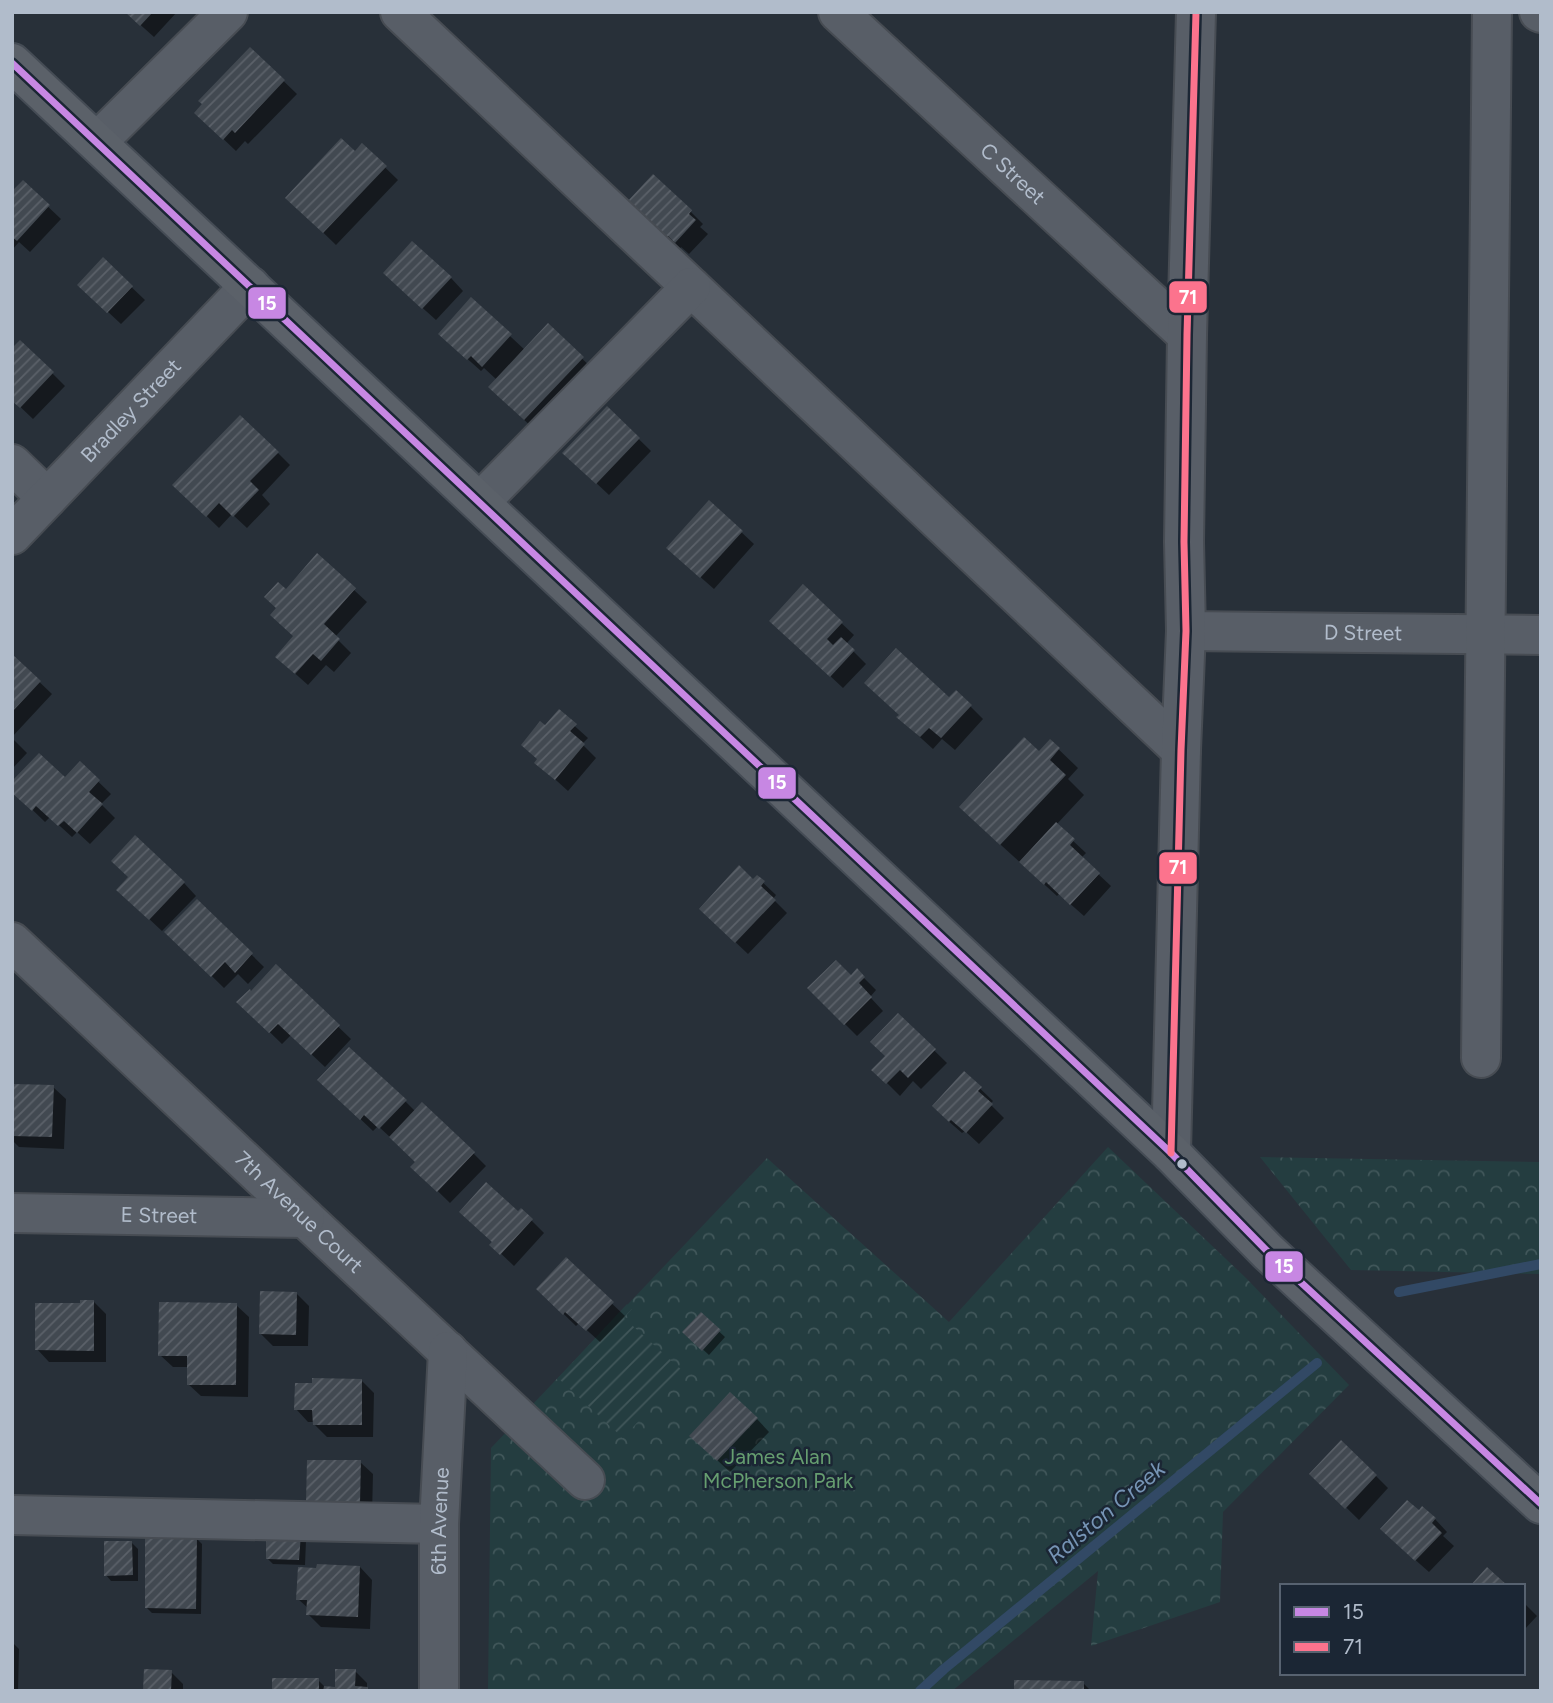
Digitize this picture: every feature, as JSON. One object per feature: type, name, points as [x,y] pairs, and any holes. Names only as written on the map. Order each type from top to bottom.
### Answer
[{"type":"main road","points":[[12,63],[1171,1153],[1268,1252],[1541,1504]]},
{"type":"street","points":[[97,142],[228,12]]},
{"type":"street","points":[[400,12],[1181,750]]},
{"type":"street","name":"C Street","points":[[838,12],[1187,335]]},
{"type":"street","points":[[1171,1153],[1186,631],[1184,542],[1187,335],[1196,12]]},
{"type":"street","points":[[1481,1058],[1492,12]]},
{"type":"street","name":"Bradley Street","points":[[12,535],[250,286]]},
{"type":"street","points":[[480,502],[691,287]]},
{"type":"street","points":[[12,464],[47,498]]},
{"type":"street","name":"D Street","points":[[1186,631],[1541,635]]},
{"type":"street","name":"7th Avenue Court","points":[[12,942],[585,1480]]},
{"type":"street","name":"E Street","points":[[12,1213],[304,1218]]},
{"type":"street","name":"6th Avenue","points":[[439,1691],[439,1524],[448,1351]]},
{"type":"street","points":[[12,1515],[439,1524]]},
{"type":"green space","name":"James Alan McPherson Park","points":[[1108,1147],[1246,1278],[1349,1385],[1223,1512],[1220,1602],[1091,1646],[1098,1571],[952,1691],[488,1691],[491,1448],[767,1158],[949,1322]]},
{"type":"green space","points":[[1260,1157],[1541,1162],[1541,1274],[1351,1270]]},
{"type":"green space","points":[[627,1304],[632,1309],[624,1318],[684,1372],[623,1438],[558,1378]]},
{"type":"building","points":[[125,12],[153,12],[140,26]]},
{"type":"building","points":[[250,47],[285,80],[235,133],[232,130],[223,140],[194,113],[202,104],[198,101]]},
{"type":"building","points":[[341,138],[355,151],[362,143],[387,166],[323,233],[285,198]]},
{"type":"building","points":[[653,174],[692,210],[689,214],[696,220],[675,243],[668,236],[665,238],[627,202]]},
{"type":"building","points":[[23,180],[50,205],[17,241],[12,237],[12,191]]},
{"type":"building","points":[[412,241],[452,277],[422,309],[383,273]]},
{"type":"building","points":[[103,257],[133,286],[107,313],[77,285]]},
{"type":"building","points":[[471,297],[512,334],[482,367],[471,356],[467,360],[438,334]]},
{"type":"building","points":[[548,323],[584,357],[524,420],[488,387]]},
{"type":"building","points":[[20,340],[54,372],[20,408],[12,401],[12,348]]},
{"type":"building","points":[[607,406],[640,438],[596,484],[562,453]]},
{"type":"building","points":[[240,415],[279,452],[250,481],[259,490],[233,517],[219,503],[206,517],[172,485]]},
{"type":"building","points":[[709,500],[743,531],[700,578],[666,548]]},
{"type":"building","points":[[317,553],[356,588],[324,624],[340,639],[321,661],[313,654],[295,674],[275,657],[293,636],[270,615],[276,608],[264,597],[278,582],[286,589]]},
{"type":"building","points":[[803,584],[843,622],[827,639],[833,645],[841,637],[855,650],[830,677],[769,621]]},
{"type":"building","points":[[896,648],[949,697],[956,690],[972,705],[941,738],[929,728],[920,737],[896,717],[899,715],[864,683]]},
{"type":"building","points":[[12,654],[41,681],[12,712]]},
{"type":"building","points":[[559,709],[577,724],[570,731],[585,744],[555,780],[534,763],[537,759],[521,745],[540,721],[545,725]]},
{"type":"building","points":[[1024,737],[1039,751],[1050,739],[1060,748],[1050,760],[1066,775],[1000,845],[959,807]]},
{"type":"building","points":[[39,753],[65,777],[80,761],[100,780],[89,792],[103,804],[77,833],[64,821],[58,826],[36,806],[32,811],[12,793],[12,781]]},
{"type":"building","points":[[1056,822],[1075,839],[1070,845],[1100,873],[1070,905],[1046,882],[1044,885],[1019,862]]},
{"type":"building","points":[[135,835],[185,882],[149,920],[116,890],[128,877],[111,861]]},
{"type":"building","points":[[739,865],[753,879],[757,875],[765,881],[761,886],[776,900],[735,943],[699,909]]},
{"type":"building","points":[[197,899],[253,953],[235,973],[225,962],[211,977],[164,932]]},
{"type":"building","points":[[836,960],[851,975],[857,968],[865,977],[859,983],[872,997],[844,1025],[807,988]]},
{"type":"building","points":[[276,964],[340,1025],[311,1055],[278,1024],[269,1033],[236,1002],[250,989],[251,991]]},
{"type":"building","points":[[898,1013],[936,1049],[908,1078],[900,1070],[886,1084],[871,1070],[885,1056],[870,1042]]},
{"type":"building","points":[[349,1047],[407,1100],[379,1129],[364,1115],[360,1120],[317,1080]]},
{"type":"building","points":[[964,1071],[982,1087],[978,1091],[993,1104],[966,1133],[932,1106]]},
{"type":"building","points":[[12,1084],[54,1085],[52,1137],[12,1136]]},
{"type":"building","points":[[422,1102],[475,1152],[437,1192],[410,1167],[415,1162],[389,1137]]},
{"type":"building","points":[[486,1182],[518,1211],[521,1208],[533,1219],[500,1255],[489,1245],[492,1242],[459,1212]]},
{"type":"building","points":[[566,1257],[614,1302],[586,1331],[565,1312],[563,1315],[536,1289]]},
{"type":"building","points":[[260,1291],[297,1292],[296,1335],[259,1334]]},
{"type":"building","points":[[80,1300],[94,1300],[94,1351],[35,1350],[35,1303],[80,1303]]},
{"type":"building","points":[[159,1302],[237,1303],[236,1385],[187,1385],[187,1356],[158,1356]]},
{"type":"building","points":[[701,1312],[721,1330],[702,1351],[682,1332]]},
{"type":"building","points":[[312,1378],[362,1379],[362,1425],[313,1425],[312,1410],[294,1410],[295,1383],[312,1383]]},
{"type":"building","points":[[730,1392],[758,1418],[717,1461],[689,1436]]},
{"type":"building","points":[[1341,1440],[1377,1475],[1345,1509],[1309,1474]]},
{"type":"building","points":[[307,1460],[361,1460],[360,1503],[306,1502]]},
{"type":"building","points":[[1407,1500],[1419,1510],[1422,1506],[1436,1518],[1432,1523],[1442,1533],[1415,1561],[1380,1529]]},
{"type":"building","points":[[266,1532],[301,1534],[299,1560],[266,1559]]},
{"type":"building","points":[[145,1536],[197,1536],[196,1609],[145,1608]]},
{"type":"building","points":[[104,1541],[132,1541],[133,1575],[104,1576]]},
{"type":"building","points":[[317,1564],[360,1566],[358,1617],[306,1615],[307,1600],[296,1600],[298,1567],[316,1568]]},
{"type":"building","points":[[1487,1567],[1506,1584],[1472,1584]]},
{"type":"building","points":[[144,1669],[172,1670],[171,1691],[143,1691]]},
{"type":"building","points":[[335,1669],[356,1669],[355,1686],[368,1687],[368,1691],[323,1691],[324,1686],[335,1687]]},
{"type":"building","points":[[272,1678],[319,1678],[319,1691],[272,1691]]},
{"type":"building","points":[[1014,1680],[1084,1681],[1084,1691],[1014,1691]]},
{"type":"waterway","name":"Ralston Creek","points":[[1399,1292],[1541,1264]]},
{"type":"waterway","name":"Ralston Creek","points":[[920,1691],[1317,1363]]},
{"type":"transit line","name":"71","points":[[1171,1153],[1186,631],[1184,542],[1187,335],[1196,12]]},
{"type":"transit line","name":"15","points":[[12,63],[1171,1153],[1268,1252],[1541,1504]]}]
